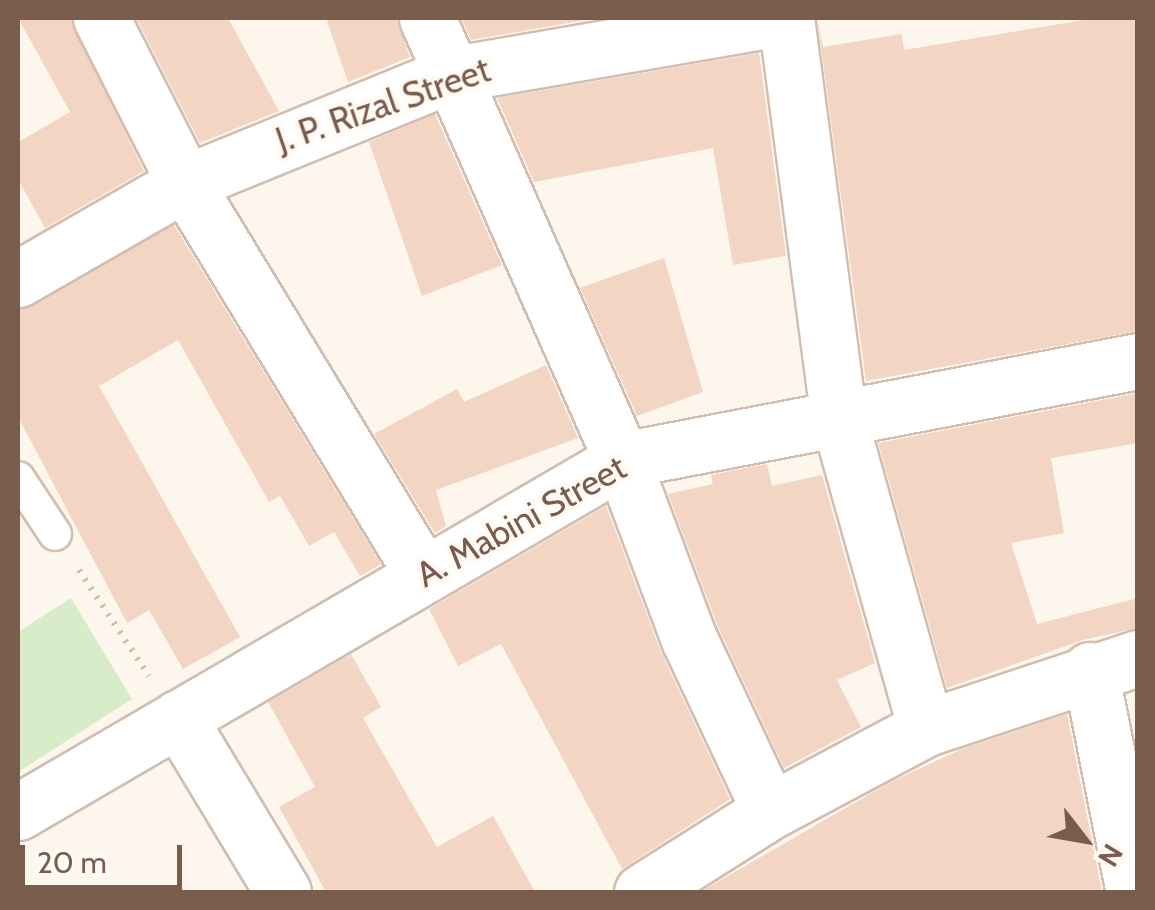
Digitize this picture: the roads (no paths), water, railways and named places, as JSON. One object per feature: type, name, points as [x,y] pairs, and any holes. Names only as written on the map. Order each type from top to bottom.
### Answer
[{"type":"street","points":[[101,18],[185,183],[423,574]]},
{"type":"street","points":[[427,18],[449,76],[622,460],[689,640],[770,811]]},
{"type":"street","points":[[782,18],[839,419],[926,728]]},
{"type":"street","name":"J. P. Rizal Street","points":[[18,280],[185,183],[449,76],[782,18]]},
{"type":"street","name":"A. Mabini Street","points":[[18,812],[622,460],[1138,360]]},
{"type":"street","points":[[642,892],[770,811],[926,728],[1114,664],[1134,892]]},
{"type":"street","points":[[178,718],[283,892]]},
{"type":"lane","points":[[18,478],[55,534]]}]
